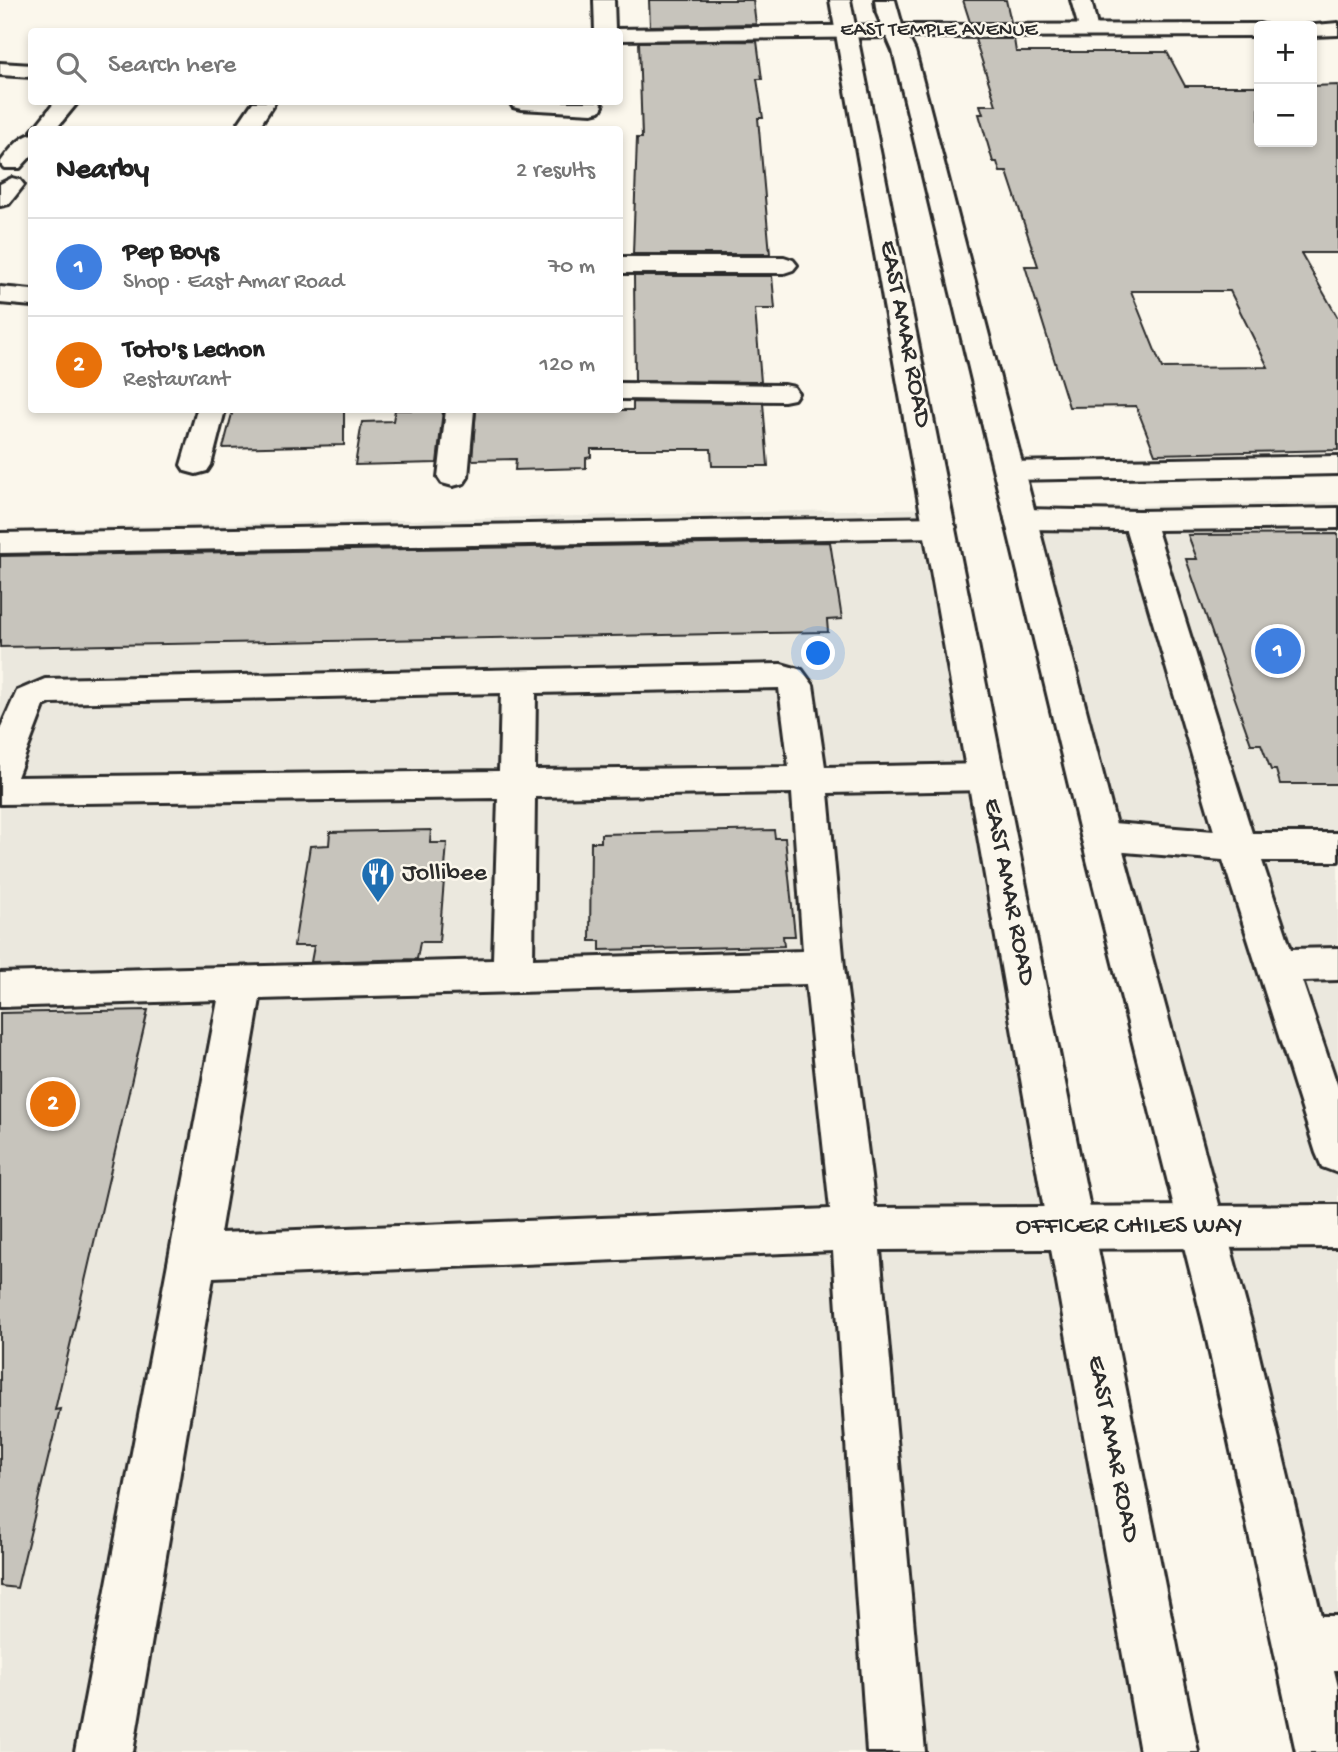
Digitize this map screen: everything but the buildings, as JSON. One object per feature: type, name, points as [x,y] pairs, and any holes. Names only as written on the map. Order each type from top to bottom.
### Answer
[{"type":"main road","points":[[604,0],[605,28]]},
{"type":"main road","name":"EAST AMAR ROAD","points":[[840,0],[1169,1752]]},
{"type":"main road","points":[[885,0],[887,14],[904,51],[1100,836],[1201,1227],[1320,1643],[1325,1752]]},
{"type":"main road","points":[[1081,0],[1088,31]]},
{"type":"main road","points":[[1317,30],[1338,29]]},
{"type":"main road","name":"EAST TEMPLE AVENUE","points":[[623,34],[1254,30]]},
{"type":"main road","points":[[0,69],[28,71]]},
{"type":"main road","points":[[46,126],[64,105]]},
{"type":"main road","points":[[248,126],[262,105]]},
{"type":"main road","points":[[589,126],[593,105]]},
{"type":"main road","points":[[8,182],[28,148]]},
{"type":"main road","points":[[623,265],[784,265]]},
{"type":"main road","points":[[0,324],[15,297]]},
{"type":"main road","points":[[623,391],[784,393]]},
{"type":"main road","points":[[196,465],[210,413]]},
{"type":"main road","points":[[453,477],[460,413]]},
{"type":"main road","points":[[1009,471],[1338,465]]},
{"type":"main road","points":[[1020,519],[1139,522],[1338,518]]},
{"type":"main road","points":[[1139,522],[1238,848],[1277,965],[1327,1088],[1338,1153]]},
{"type":"main road","points":[[0,543],[940,527]]},
{"type":"main road","points":[[0,775],[29,699],[45,691],[781,676],[790,678],[796,684],[809,780],[824,967],[855,1229],[896,1752]]},
{"type":"main road","points":[[513,975],[519,681]]},
{"type":"main road","points":[[0,791],[987,777]]},
{"type":"main road","points":[[1100,836],[1238,848],[1338,847]]},
{"type":"main road","points":[[1277,965],[1338,964]]},
{"type":"main road","points":[[0,990],[824,967]]},
{"type":"main road","points":[[104,1752],[243,983]]},
{"type":"main road","name":"OFFICER CHILES WAY","points":[[193,1255],[920,1227],[1338,1226]]},
{"type":"shaded area","points":[[1338,502],[1338,1752],[1018,508]]},
{"type":"shaded area","points":[[936,508],[1169,1752],[0,1752],[0,533],[49,528]]},
{"type":"place","name":"Pep Boys","points":[[1278,651]]},
{"type":"place","name":"Jollibee","points":[[378,904]]},
{"type":"place","name":"Toto's Lechon","points":[[53,1104]]}]
